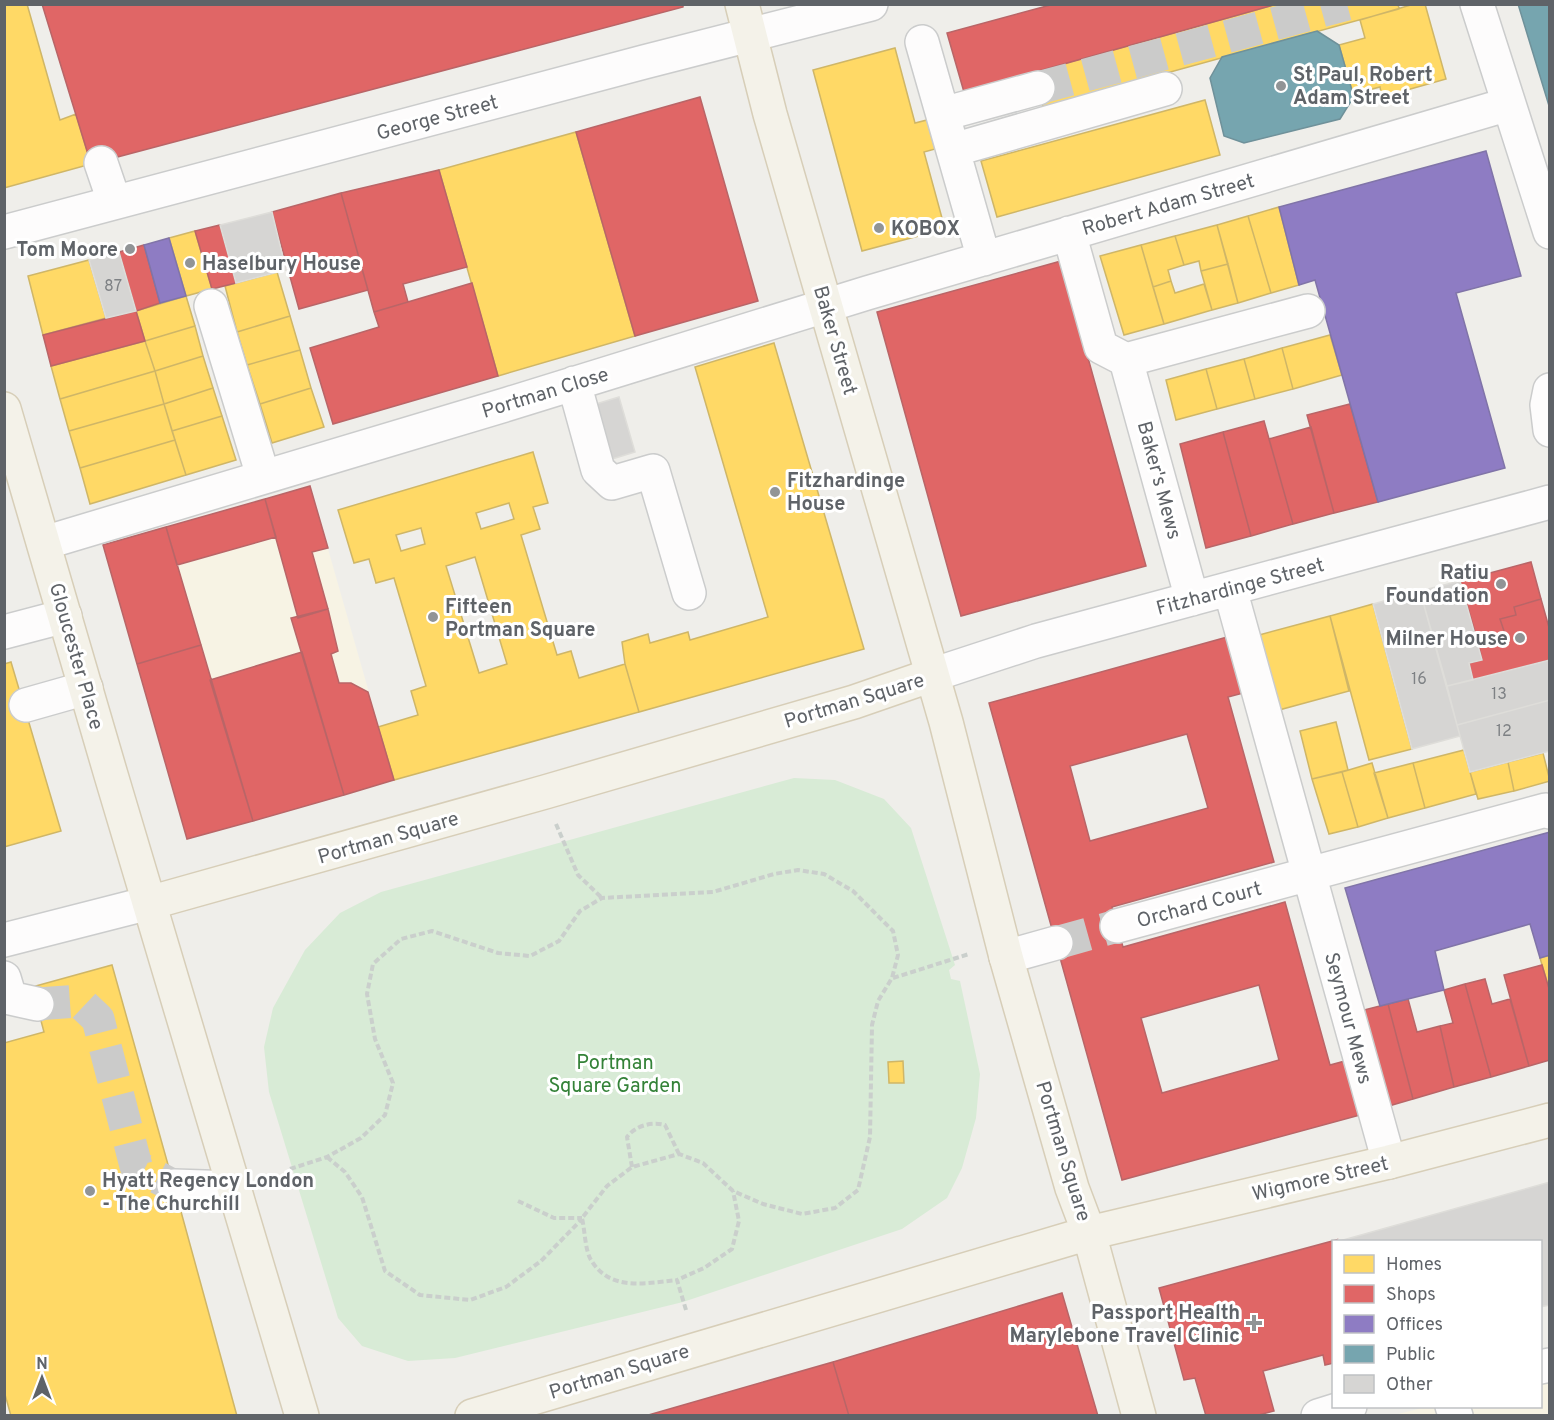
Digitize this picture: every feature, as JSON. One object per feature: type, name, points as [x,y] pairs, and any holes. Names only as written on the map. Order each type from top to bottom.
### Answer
[{"type":"main road","name":"Baker Street","points":[[746,20],[770,114],[932,675]]},
{"type":"main road","name":"Gloucester Place","points":[[4,408],[149,903]]},
{"type":"main road","name":"Portman Square","points":[[149,903],[557,789],[854,702],[932,675],[1006,957],[1067,1170],[1089,1233],[472,1416]]},
{"type":"main road","points":[[149,903],[302,1416]]},
{"type":"main road","name":"Wigmore Street","points":[[1089,1233],[1389,1162],[1550,1120]]},
{"type":"main road","points":[[1089,1233],[1139,1416]]},
{"type":"street","name":"George Street","points":[[4,232],[746,20],[871,4]]},
{"type":"street","points":[[1477,4],[1550,232]]},
{"type":"street","points":[[922,42],[984,259]]},
{"type":"street","points":[[943,114],[1038,88]]},
{"type":"street","points":[[953,150],[1165,90]]},
{"type":"street","name":"Robert Adam Street","points":[[826,305],[1509,104]]},
{"type":"street","points":[[101,163],[114,201]]},
{"type":"street","points":[[1069,234],[1101,347],[1126,360],[1308,311]]},
{"type":"street","name":"Portman Close","points":[[44,543],[826,305]]},
{"type":"street","points":[[211,306],[263,476]]},
{"type":"street","name":"Baker's Mews","points":[[1126,360],[1192,599]]},
{"type":"street","points":[[574,383],[598,470],[612,483],[653,471],[689,593]]},
{"type":"street","points":[[1550,390],[1547,405],[1550,430]]},
{"type":"street","name":"Fitzhardinge Street","points":[[932,675],[1011,648],[1550,502]]},
{"type":"street","name":"Seymour Mews","points":[[1230,589],[1295,878],[1389,1162]]},
{"type":"street","points":[[4,632],[65,616]]},
{"type":"street","points":[[26,705],[86,688]]},
{"type":"street","points":[[1295,878],[1546,810],[1550,812]]},
{"type":"street","name":"Orchard Court","points":[[1118,926],[1295,878]]},
{"type":"street","points":[[4,940],[149,903]]},
{"type":"street","points":[[1006,957],[1056,943]]},
{"type":"street","points":[[4,978],[10,998],[37,1004]]},
{"type":"street","points":[[174,1186],[235,1188]]},
{"type":"street","points":[[1318,1416],[1346,1408]]},
{"type":"path","points":[[561,842],[578,875],[602,898]]},
{"type":"path","points":[[290,1169],[327,1157],[361,1138],[385,1115],[393,1083],[375,1039],[366,994],[373,964],[401,939],[432,931],[498,953],[530,956],[559,941],[580,911],[602,898],[713,892],[774,874],[798,870],[824,874],[853,891],[893,931],[898,955],[892,978],[878,1002],[872,1025],[870,1137],[858,1190],[835,1208],[802,1214],[763,1204],[733,1191],[703,1163],[679,1154],[632,1167],[607,1186],[582,1218],[541,1261],[506,1287],[470,1300],[420,1295],[385,1270],[362,1197],[345,1172],[327,1157]]},
{"type":"path","points":[[892,978],[953,959]]},
{"type":"path","points":[[632,1167],[627,1137],[632,1130],[656,1122],[665,1125],[679,1154]]},
{"type":"path","points":[[582,1218],[590,1259],[608,1279],[631,1285],[677,1280],[704,1268],[732,1249],[739,1221],[733,1191]]},
{"type":"path","points":[[518,1201],[554,1218],[582,1218]]},
{"type":"path","points":[[677,1280],[686,1310]]},
{"type":"shaded area","points":[[310,486],[394,780],[187,839],[103,545]]},
{"type":"shaded area","points":[[1549,1375],[1549,1415],[1390,1416],[1422,1408],[1542,1408],[1542,1377]]},
{"type":"green space","name":"Portman Square Garden","points":[[794,778],[835,780],[884,799],[911,828],[955,965],[949,970],[951,979],[960,981],[980,1074],[976,1118],[962,1168],[947,1198],[902,1229],[683,1302],[455,1358],[408,1361],[362,1346],[338,1318],[269,1092],[264,1047],[273,1008],[305,950],[340,913],[381,892]]},
{"type":"building: Homes","points":[[4,4],[27,4],[60,120],[76,114],[91,164],[4,188]]},
{"type":"building: Homes","points":[[1277,4],[1398,4],[1399,9],[1043,107],[1034,72]]},
{"type":"building: Homes","points":[[1414,4],[1425,4],[1446,79],[1382,97],[1380,87],[1353,94],[1339,45],[1365,38],[1360,20]]},
{"type":"building: Homes","points":[[895,48],[915,123],[927,120],[935,149],[924,152],[945,229],[862,251],[813,70]]},
{"type":"building: Homes","points":[[1205,100],[1220,155],[997,217],[981,161]]},
{"type":"building: Homes","points":[[576,132],[635,336],[498,376],[439,170]]},
{"type":"building: Homes","points":[[1279,207],[1299,285],[1271,293],[1248,216]]},
{"type":"building: Homes","points":[[1248,216],[1271,293],[1238,303],[1217,225]]},
{"type":"building: Homes","points":[[1217,225],[1228,264],[1201,271],[1199,261],[1184,265],[1175,236]]},
{"type":"building: Homes","name":"Haselbury House","points":[[195,231],[212,289],[186,296],[169,238]]},
{"type":"building: Homes","points":[[1175,236],[1184,265],[1168,270],[1171,281],[1153,287],[1141,245]]},
{"type":"building: Homes","points":[[1141,245],[1164,324],[1124,335],[1100,256]]},
{"type":"building: Homes","points":[[89,260],[106,318],[43,335],[28,276]]},
{"type":"building: Homes","points":[[1228,264],[1238,303],[1212,310],[1201,271]]},
{"type":"building: Homes","points":[[277,272],[290,316],[237,332],[225,286]]},
{"type":"building: Homes","points":[[1171,281],[1175,293],[1204,284],[1212,310],[1164,324],[1153,287]]},
{"type":"building: Homes","points":[[186,296],[195,326],[145,341],[136,311]]},
{"type":"building: Homes","points":[[290,316],[300,350],[247,365],[237,332]]},
{"type":"building: Homes","points":[[195,326],[203,356],[155,371],[145,341]]},
{"type":"building: Homes","points":[[1330,335],[1342,375],[1293,389],[1282,348]]},
{"type":"building: Homes","points":[[145,341],[155,371],[60,399],[51,366]]},
{"type":"building: Homes","name":"Fitzhardinge House","points":[[774,343],[864,649],[639,712],[625,664],[622,642],[648,634],[650,643],[688,632],[690,640],[768,617],[695,367]]},
{"type":"building: Homes","points":[[1282,348],[1293,389],[1255,399],[1244,359]]},
{"type":"building: Homes","points":[[300,350],[311,388],[260,404],[247,365]]},
{"type":"building: Homes","points":[[203,356],[213,388],[164,404],[155,371]]},
{"type":"building: Homes","points":[[1244,359],[1255,399],[1217,409],[1206,369]]},
{"type":"building: Homes","points":[[1206,369],[1217,409],[1176,420],[1166,380]]},
{"type":"building: Homes","points":[[155,371],[164,404],[69,431],[60,399]]},
{"type":"building: Homes","points":[[213,388],[222,416],[172,431],[164,404]]},
{"type":"building: Homes","points":[[311,388],[324,427],[272,443],[260,404]]},
{"type":"building: Homes","points":[[164,404],[175,440],[80,468],[69,431]]},
{"type":"building: Homes","points":[[222,416],[236,460],[186,475],[172,431]]},
{"type":"building: Homes","points":[[175,440],[186,475],[90,504],[80,468]]},
{"type":"building: Homes","name":"Fifteen Portman Square","points":[[533,452],[548,503],[533,507],[540,529],[521,535],[557,655],[571,651],[579,678],[625,664],[639,712],[394,780],[378,727],[418,715],[411,691],[426,686],[394,578],[376,583],[369,559],[354,563],[338,510]],"holes":[[[509,503],[514,519],[481,529],[476,513]],[[421,528],[425,544],[401,551],[396,535]],[[475,557],[507,664],[479,673],[446,566]]]},
{"type":"building: Homes","points":[[1373,604],[1412,749],[1369,760],[1330,616]]},
{"type":"building: Homes","points":[[1330,616],[1349,691],[1279,710],[1259,635]]},
{"type":"building: Homes","points":[[11,662],[61,831],[4,847],[4,664]]},
{"type":"building: Homes","points":[[1336,722],[1348,770],[1312,779],[1300,731]]},
{"type":"building: Homes","points":[[1464,750],[1476,794],[1425,808],[1413,763]]},
{"type":"building: Homes","points":[[1543,753],[1550,781],[1514,791],[1508,762]]},
{"type":"building: Homes","points":[[1508,762],[1514,791],[1478,799],[1470,772]]},
{"type":"building: Homes","points":[[1372,763],[1388,818],[1358,827],[1342,772]]},
{"type":"building: Homes","points":[[1413,763],[1425,808],[1388,818],[1374,773]]},
{"type":"building: Homes","points":[[1342,772],[1358,827],[1329,834],[1312,779]]},
{"type":"building: Homes","points":[[1550,955],[1550,992],[1540,958]]},
{"type":"building: Homes","name":"Hyatt Regency London - The Churchill","points":[[112,965],[237,1416],[11,1416],[4,1391],[4,1043],[44,1032],[32,987]]},
{"type":"building: Homes","points":[[903,1061],[904,1083],[889,1083],[888,1062]]},
{"type":"building: Shops","points":[[42,4],[683,4],[683,7],[91,164]]},
{"type":"building: Shops","points":[[1054,4],[1277,4],[964,92],[947,33]]},
{"type":"building: Shops","points":[[700,97],[758,301],[635,336],[576,132]]},
{"type":"building: Shops","points":[[439,170],[467,267],[403,284],[408,302],[374,312],[341,193]]},
{"type":"building: Shops","points":[[341,193],[368,290],[299,309],[272,212]]},
{"type":"building: Shops","points":[[220,225],[236,283],[212,289],[195,231]]},
{"type":"building: Shops","points":[[144,245],[160,303],[136,311],[119,252]]},
{"type":"building: Shops","points":[[1061,261],[1146,566],[961,616],[877,312]]},
{"type":"building: Shops","points":[[472,283],[498,376],[333,424],[310,348],[379,327],[374,312]]},
{"type":"building: Shops","points":[[136,311],[145,341],[51,366],[43,335]]},
{"type":"building: Shops","points":[[1350,404],[1378,502],[1334,513],[1307,415]]},
{"type":"building: Shops","points":[[1264,421],[1293,524],[1251,536],[1223,432]]},
{"type":"building: Shops","points":[[1311,427],[1334,513],[1293,524],[1269,439]]},
{"type":"building: Shops","points":[[1223,432],[1251,536],[1206,548],[1180,444]]},
{"type":"building: Shops","points":[[310,486],[328,548],[312,552],[328,609],[298,618],[265,499]]},
{"type":"building: Shops","points":[[265,499],[276,537],[177,565],[166,527]]},
{"type":"building: Shops","points":[[166,527],[201,645],[137,664],[103,545]]},
{"type":"building: Shops","points":[[1531,562],[1541,599],[1514,607],[1516,615],[1500,619],[1505,634],[1478,642],[1460,581]]},
{"type":"building: Shops","name":"Milner House","points":[[1541,599],[1550,631],[1550,660],[1473,680],[1469,663],[1482,660],[1478,642],[1505,634],[1500,619],[1516,615],[1514,607]]},
{"type":"building: Shops","points":[[328,609],[338,651],[331,654],[339,683],[351,683],[368,692],[394,780],[344,795],[291,618]]},
{"type":"building: Shops","points":[[1231,636],[1247,692],[1228,697],[1274,862],[1112,907],[1123,947],[1285,902],[1330,1065],[1345,1061],[1360,1115],[1122,1180],[989,703]],"holes":[[[1187,734],[1208,808],[1090,841],[1070,766]],[[1259,985],[1279,1060],[1162,1093],[1141,1018]]]},
{"type":"building: Shops","points":[[201,645],[253,821],[187,839],[137,664]]},
{"type":"building: Shops","points":[[302,652],[344,795],[253,821],[210,680]]},
{"type":"building: Shops","points":[[1542,965],[1550,992],[1550,1060],[1529,1066],[1504,975]]},
{"type":"building: Shops","points":[[1485,979],[1492,1004],[1510,999],[1529,1066],[1491,1077],[1465,984]]},
{"type":"building: Shops","points":[[1465,984],[1491,1077],[1454,1087],[1440,1026],[1453,1023],[1444,990]]},
{"type":"building: Shops","points":[[1408,999],[1417,1032],[1440,1026],[1454,1087],[1413,1099],[1388,1004]]},
{"type":"building: Shops","points":[[1388,1004],[1413,1099],[1382,1108],[1364,1010]]},
{"type":"building: Shops","points":[[1332,1241],[1332,1363],[1325,1365],[1323,1355],[1263,1371],[1274,1411],[1255,1416],[1206,1416],[1195,1378],[1184,1380],[1159,1288]]},
{"type":"building: Shops","points":[[1062,1293],[1098,1416],[849,1416],[833,1362]]},
{"type":"building: Shops","points":[[833,1362],[849,1416],[645,1416]]},
{"type":"building: Offices","points":[[1486,151],[1521,276],[1456,293],[1505,468],[1378,502],[1315,280],[1299,285],[1279,207]]},
{"type":"building: Offices","points":[[169,238],[186,296],[160,303],[144,245]]},
{"type":"building: Offices","points":[[1550,832],[1550,955],[1540,958],[1530,924],[1435,951],[1444,990],[1380,1006],[1345,888]]},
{"type":"building: Public","points":[[1518,4],[1550,4],[1550,109]]},
{"type":"building: Public","name":"St Paul, Robert Adam Street","points":[[1317,31],[1339,45],[1353,94],[1353,98],[1340,119],[1244,143],[1224,136],[1210,78],[1222,57]]},
{"type":"building: Other","points":[[272,212],[286,270],[236,283],[220,225]]},
{"type":"building: Other","points":[[119,252],[136,311],[106,318],[89,260]]},
{"type":"building: Other","points":[[619,397],[635,452],[612,459],[596,404]]},
{"type":"building: Other","points":[[1460,581],[1482,660],[1469,663],[1473,680],[1447,686],[1420,591]]},
{"type":"building: Other","points":[[1420,591],[1460,736],[1412,749],[1373,604]]},
{"type":"building: Other","points":[[1550,660],[1550,700],[1457,725],[1447,686]]},
{"type":"building: Other","points":[[1550,700],[1550,751],[1470,772],[1457,725]]},
{"type":"building: Other","points":[[1550,1182],[1550,1305],[1542,1307],[1542,1240],[1343,1240]]},
{"type":"tunnel","points":[[1038,88],[1347,4]]},
{"type":"tunnel","points":[[1056,943],[1117,926]]},
{"type":"tunnel","points":[[37,1004],[79,1001],[98,1019],[136,1166],[174,1186]]},
{"type":"place","name":"St Paul, Robert Adam Street","points":[[1281,86]]},
{"type":"place","name":"KOBOX","points":[[879,228]]},
{"type":"place","name":"Tom Moore","points":[[130,249]]},
{"type":"place","name":"Haselbury House","points":[[190,263]]},
{"type":"place","name":"Fitzhardinge House","points":[[775,492]]},
{"type":"place","name":"Ratiu Foundation","points":[[1501,584]]},
{"type":"place","name":"Fifteen Portman Square","points":[[433,617]]},
{"type":"place","name":"Milner House","points":[[1520,638]]},
{"type":"place","name":"Hyatt Regency London - The Churchill","points":[[90,1191]]},
{"type":"place","name":"Passport Health Marylebone Travel Clinic","points":[[1254,1323]]}]
